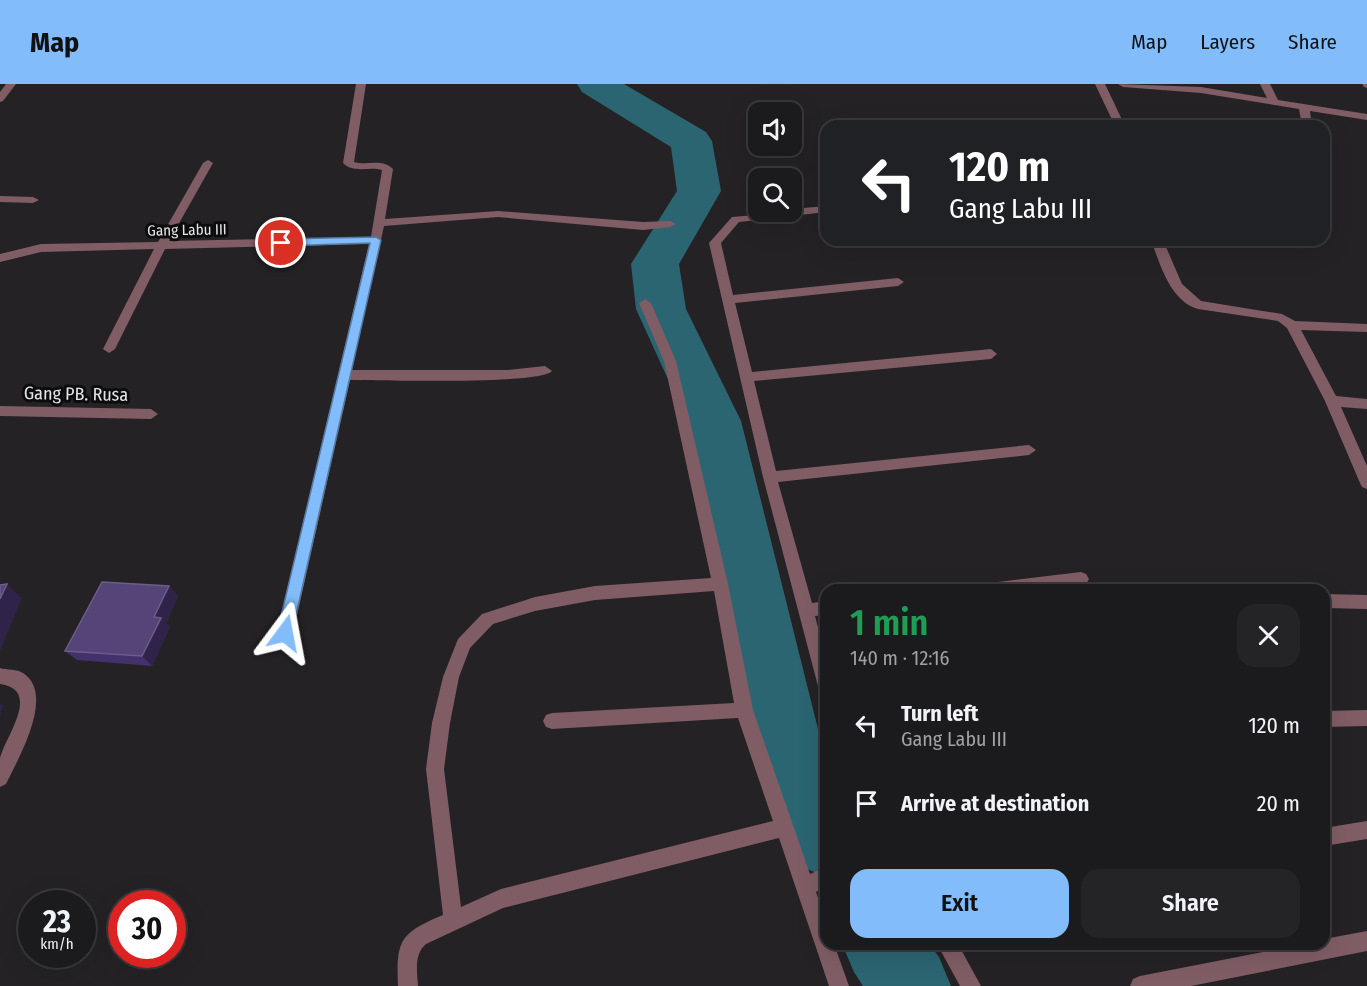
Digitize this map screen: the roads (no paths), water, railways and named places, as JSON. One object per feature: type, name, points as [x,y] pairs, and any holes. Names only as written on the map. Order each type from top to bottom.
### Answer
[{"type":"street","points":[[0,99],[12,84]]},
{"type":"street","points":[[285,633],[376,240],[387,167],[353,166],[348,163],[361,84]]},
{"type":"street","points":[[1100,84],[1117,120]]},
{"type":"street","points":[[1123,84],[1201,90],[1367,117]]},
{"type":"street","points":[[1265,84],[1274,101]]},
{"type":"street","points":[[1304,106],[1306,120]]},
{"type":"street","points":[[109,349],[161,246],[208,164]]},
{"type":"street","points":[[0,199],[33,200]]},
{"type":"street","points":[[820,211],[736,219],[715,243],[771,477],[820,663]]},
{"type":"street","points":[[379,223],[498,214],[643,226],[670,224]]},
{"type":"street","name":"Gang Labu III","points":[[0,258],[41,248],[376,240]]},
{"type":"street","points":[[1160,246],[1179,289],[1190,302],[1272,316],[1292,325],[1367,328]]},
{"type":"street","points":[[728,300],[898,282]]},
{"type":"street","points":[[645,303],[670,361],[720,584],[744,710],[783,828],[817,881]]},
{"type":"street","points":[[1292,325],[1332,401],[1367,483]]},
{"type":"street","points":[[747,377],[991,354]]},
{"type":"street","points":[[344,375],[507,375],[545,371]]},
{"type":"street","points":[[1332,401],[1367,404]]},
{"type":"street","name":"Gang PB. Rusa","points":[[0,411],[151,414]]},
{"type":"street","points":[[771,477],[1029,450]]},
{"type":"street","points":[[1040,584],[1081,579]]},
{"type":"street","points":[[453,921],[435,769],[441,723],[451,677],[464,644],[488,619],[535,604],[595,593],[720,584]]},
{"type":"street","points":[[1330,601],[1367,602]]},
{"type":"street","points":[[806,610],[820,609]]},
{"type":"street","points":[[0,676],[20,680],[28,689],[29,701],[23,725],[0,778]]},
{"type":"street","points":[[552,721],[744,710]]},
{"type":"street","points":[[1330,719],[1367,718]]},
{"type":"street","points":[[408,986],[406,958],[411,941],[418,935],[501,899],[783,828]]},
{"type":"street","points":[[1330,836],[1367,830]]},
{"type":"street","points":[[1330,948],[1367,941]]},
{"type":"street","points":[[831,950],[839,986]]},
{"type":"street","points":[[950,950],[971,986]]},
{"type":"street","points":[[1140,986],[1322,950]]},
{"type":"waterway","points":[[596,84],[691,141],[699,191],[655,264],[661,309],[714,421],[789,760],[820,827]]},
{"type":"waterway","points":[[886,950],[910,986]]}]
